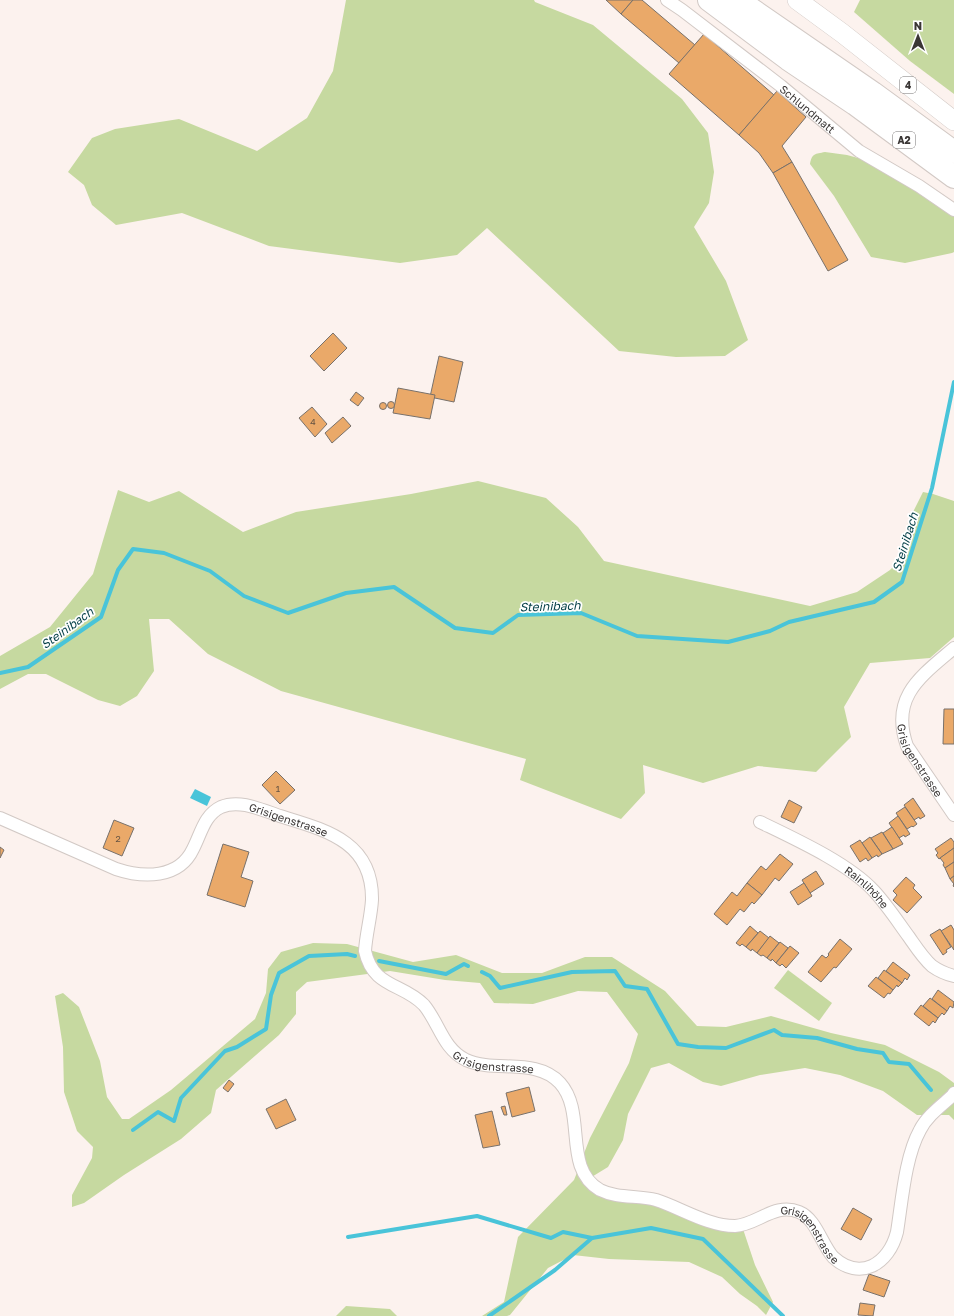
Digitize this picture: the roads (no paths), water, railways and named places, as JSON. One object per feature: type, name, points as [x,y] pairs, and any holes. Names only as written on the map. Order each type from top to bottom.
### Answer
[{"type":"highway","name":"A2","points":[[738,0],[873,93],[954,152]]},
{"type":"highway","points":[[756,0],[798,42]]},
{"type":"highway","name":"A2","points":[[709,1],[788,59],[855,104],[954,177]]},
{"type":"main road","name":"4","points":[[797,0],[954,120]]},
{"type":"street","name":"Schlundmatt","points":[[667,0],[781,86],[859,151],[919,186],[954,210]]},
{"type":"street","name":"Grisigenstrasse","points":[[954,648],[916,682],[905,700],[901,718],[907,746],[954,815]]},
{"type":"street","name":"Grisigenstrasse","points":[[0,818],[116,869],[145,876],[167,872],[184,863],[194,849],[201,830],[208,817],[225,806],[239,804],[252,807],[319,828],[335,835],[358,855],[369,878],[372,900],[365,951],[367,959],[374,971],[383,980],[420,1002],[428,1012],[447,1044],[462,1058],[479,1064],[534,1069],[548,1074],[560,1083],[571,1104],[579,1162],[585,1174],[594,1186],[613,1195],[656,1200],[714,1223],[729,1226],[748,1224],[777,1211],[795,1211],[804,1215],[810,1221],[833,1257],[848,1266],[859,1268],[871,1266],[881,1260],[890,1251],[897,1232],[913,1148],[920,1129],[930,1116],[954,1093]]},
{"type":"street","name":"Rainlihöhe","points":[[760,822],[816,851],[848,870],[874,891],[922,956],[942,972],[954,976]]},
{"type":"water","points":[[195,789],[211,797],[207,806],[190,798]]},
{"type":"waterway","name":"Steinibach","points":[[0,673],[28,667],[101,617],[118,570],[133,549],[164,553],[210,571],[244,596],[288,613],[346,593],[394,587],[455,628],[493,633],[518,615],[581,613],[637,636],[728,642],[770,631],[789,622],[874,602],[902,582],[932,488],[954,382]]},
{"type":"waterway","points":[[133,1130],[158,1112],[174,1121],[181,1098],[225,1051],[237,1047],[266,1029],[271,995],[279,973],[309,956],[347,954],[355,956]]},
{"type":"waterway","points":[[379,961],[446,974],[464,964],[468,966]]},
{"type":"waterway","points":[[482,972],[490,976],[500,988],[572,972],[615,971],[625,986],[647,989],[678,1044],[698,1047],[726,1048],[774,1030],[782,1035],[817,1038],[857,1049],[883,1053],[889,1062],[909,1064],[931,1090]]},
{"type":"waterway","points":[[348,1237],[477,1216],[551,1238],[563,1232],[592,1238],[651,1228],[703,1239],[783,1316]]},
{"type":"waterway","points":[[489,1316],[555,1270],[592,1238]]}]
